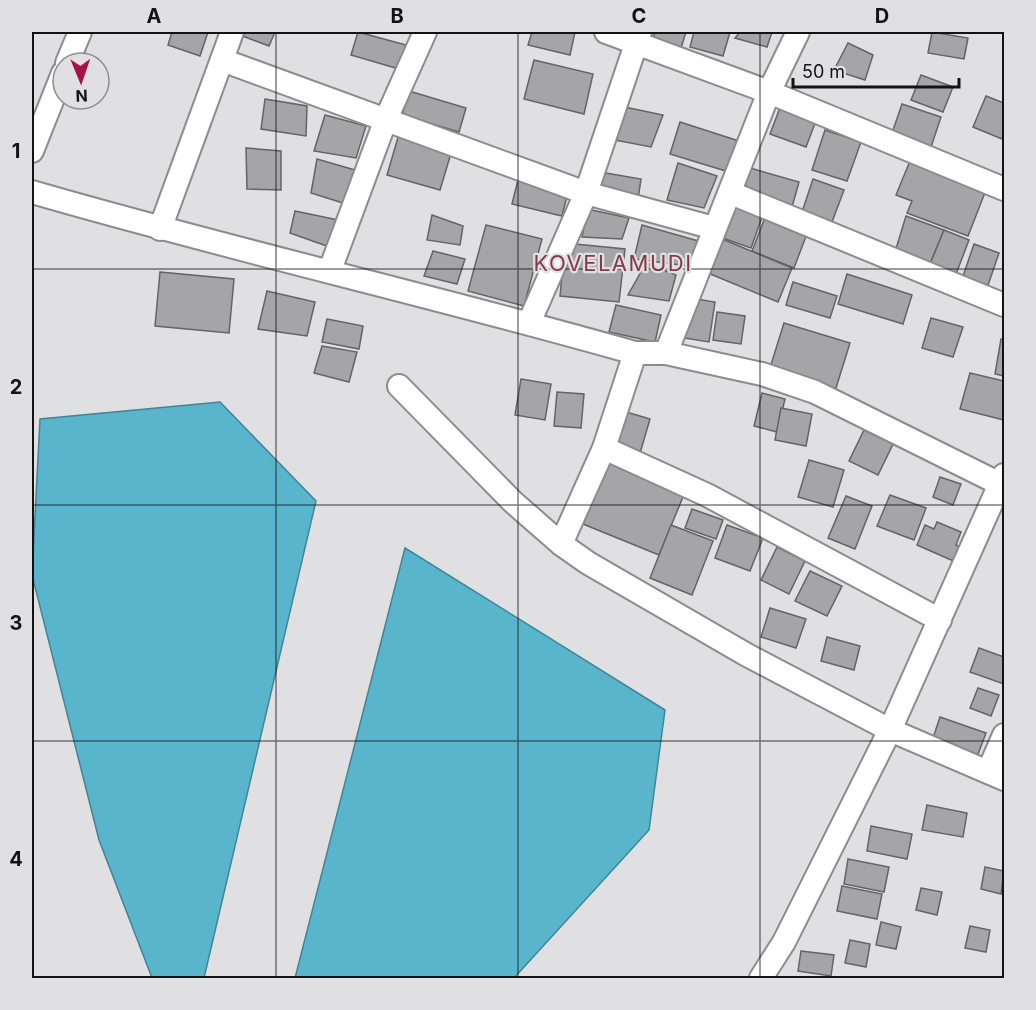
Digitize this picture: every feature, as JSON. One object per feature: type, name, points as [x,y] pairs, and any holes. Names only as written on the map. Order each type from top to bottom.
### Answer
[{"type":"street","points":[[72,51],[80,32]]},
{"type":"street","points":[[160,229],[232,32]]},
{"type":"street","points":[[330,270],[386,119],[425,32]]},
{"type":"street","points":[[606,32],[638,37],[1005,189]]},
{"type":"street","points":[[666,353],[769,92],[798,32]]},
{"type":"street","points":[[530,323],[586,193],[638,37]]},
{"type":"street","points":[[222,60],[586,193],[714,228]]},
{"type":"street","points":[[32,151],[51,103]]},
{"type":"street","points":[[32,192],[160,229],[330,270],[635,353],[666,353],[762,374],[815,392],[1003,482],[890,730],[784,942],[761,978]]},
{"type":"street","points":[[730,193],[1005,305]]},
{"type":"street","points":[[561,544],[604,448],[635,353]]},
{"type":"street","points":[[399,386],[499,488],[561,544],[647,598],[890,730],[997,776],[1005,735]]},
{"type":"street","points":[[604,448],[707,495],[940,620]]},
{"type":"water","points":[[220,402],[316,501],[204,978],[152,978],[99,840],[32,575],[40,419]]},
{"type":"water","points":[[405,548],[665,710],[649,830],[514,978],[295,978]]},
{"type":"building","points":[[172,32],[208,32],[200,56],[168,45]]},
{"type":"building","points":[[232,32],[275,32],[269,46]]},
{"type":"building","points":[[358,32],[406,45],[399,69],[351,55]]},
{"type":"building","points":[[532,32],[575,32],[570,55],[528,45]]},
{"type":"building","points":[[655,32],[686,32],[681,48],[652,39]]},
{"type":"building","points":[[694,32],[730,32],[723,56],[690,47]]},
{"type":"building","points":[[740,32],[772,32],[767,47],[735,38]]},
{"type":"building","points":[[932,32],[968,38],[964,59],[928,53]]},
{"type":"building","points":[[848,43],[873,55],[865,80],[834,70]]},
{"type":"building","points":[[534,60],[593,74],[584,114],[524,99]]},
{"type":"building","points":[[921,75],[953,87],[943,112],[911,100]]},
{"type":"building","points":[[409,91],[466,108],[459,132],[402,115]]},
{"type":"building","points":[[986,96],[1004,103],[1002,139],[973,127]]},
{"type":"building","points":[[265,99],[307,106],[306,136],[261,129]]},
{"type":"building","points":[[902,104],[941,117],[930,150],[891,136]]},
{"type":"building","points":[[615,105],[663,115],[651,147],[604,138]]},
{"type":"building","points":[[781,105],[817,118],[806,147],[770,134]]},
{"type":"building","points":[[325,115],[366,126],[356,158],[314,151]]},
{"type":"building","points":[[680,122],[739,141],[729,172],[670,154]]},
{"type":"building","points":[[825,130],[861,142],[847,181],[812,170]]},
{"type":"building","points":[[399,134],[452,150],[440,190],[387,175]]},
{"type":"building","points":[[246,148],[281,151],[281,190],[247,189]]},
{"type":"building","points":[[317,159],[355,170],[343,203],[311,193]]},
{"type":"building","points":[[910,161],[986,190],[968,236],[907,213],[912,201],[896,195]]},
{"type":"building","points":[[678,163],[717,176],[704,208],[667,200]]},
{"type":"building","points":[[750,168],[799,182],[792,207],[743,194]]},
{"type":"building","points":[[600,172],[641,179],[638,199],[598,189]]},
{"type":"building","points":[[519,176],[569,188],[562,216],[512,204]]},
{"type":"building","points":[[813,179],[844,190],[832,222],[802,212]]},
{"type":"building","points":[[731,200],[764,212],[751,248],[717,236]]},
{"type":"building","points":[[587,209],[629,218],[622,239],[582,237]]},
{"type":"building","points":[[295,211],[348,222],[338,250],[290,233]]},
{"type":"building","points":[[432,215],[463,226],[460,245],[427,240]]},
{"type":"building","points":[[766,215],[808,231],[794,268],[752,251]]},
{"type":"building","points":[[906,216],[944,230],[930,264],[895,252]]},
{"type":"building","points":[[486,225],[542,239],[524,306],[468,291]]},
{"type":"building","points":[[642,225],[702,242],[688,266],[634,259]]},
{"type":"building","points":[[944,230],[969,240],[956,274],[930,264]]},
{"type":"building","points":[[722,239],[792,268],[778,302],[708,273]]},
{"type":"building","points":[[565,243],[625,249],[619,302],[560,296]]},
{"type":"building","points":[[974,244],[999,253],[986,291],[961,282]]},
{"type":"building","points":[[433,251],[465,259],[457,284],[424,276]]},
{"type":"building","points":[[646,263],[676,275],[669,301],[628,295]]},
{"type":"building","points":[[160,272],[234,279],[229,333],[155,326]]},
{"type":"building","points":[[847,274],[912,295],[903,324],[838,304]]},
{"type":"building","points":[[793,282],[837,296],[830,318],[786,305]]},
{"type":"building","points":[[267,291],[315,302],[307,336],[258,329]]},
{"type":"building","points":[[690,298],[715,302],[709,342],[684,338]]},
{"type":"building","points":[[616,305],[661,315],[655,342],[609,332]]},
{"type":"building","points":[[717,312],[745,316],[741,344],[713,340]]},
{"type":"building","points":[[931,318],[963,327],[953,357],[922,348]]},
{"type":"building","points":[[327,319],[363,326],[359,349],[322,342]]},
{"type":"building","points":[[784,323],[850,343],[835,391],[769,371]]},
{"type":"building","points":[[1001,339],[1004,339],[1004,376],[995,374]]},
{"type":"building","points":[[322,346],[357,352],[349,382],[314,373]]},
{"type":"building","points":[[970,373],[1004,381],[1004,420],[960,409]]},
{"type":"building","points":[[521,379],[551,384],[545,420],[515,415]]},
{"type":"building","points":[[557,392],[584,394],[581,428],[554,426]]},
{"type":"building","points":[[762,393],[785,399],[777,432],[754,426]]},
{"type":"building","points":[[781,408],[812,414],[806,446],[775,440]]},
{"type":"building","points":[[623,411],[650,419],[640,453],[612,445]]},
{"type":"building","points":[[864,430],[893,444],[878,475],[849,461]]},
{"type":"building","points":[[809,460],[844,470],[833,507],[798,497]]},
{"type":"building","points":[[610,461],[685,492],[659,555],[583,524]]},
{"type":"building","points":[[940,477],[961,484],[953,505],[933,497]]},
{"type":"building","points":[[890,495],[926,508],[914,540],[877,526]]},
{"type":"building","points":[[846,496],[872,506],[855,549],[828,538]]},
{"type":"building","points":[[692,509],[723,520],[716,539],[685,528]]},
{"type":"building","points":[[937,522],[961,532],[956,545],[965,549],[958,563],[917,545],[925,525],[934,529]]},
{"type":"building","points":[[671,525],[713,541],[692,595],[650,578]]},
{"type":"building","points":[[727,525],[763,538],[750,571],[715,558]]},
{"type":"building","points":[[777,547],[805,561],[789,594],[761,580]]},
{"type":"building","points":[[810,571],[842,586],[827,616],[795,601]]},
{"type":"building","points":[[770,608],[806,619],[796,648],[761,637]]},
{"type":"building","points":[[827,637],[860,646],[854,670],[821,661]]},
{"type":"building","points":[[979,648],[1004,657],[1004,684],[970,672]]},
{"type":"building","points":[[978,688],[999,695],[991,716],[970,708]]},
{"type":"building","points":[[940,717],[986,733],[977,757],[932,741]]},
{"type":"building","points":[[927,805],[967,813],[963,837],[922,830]]},
{"type":"building","points":[[871,826],[912,834],[907,859],[867,851]]},
{"type":"building","points":[[848,859],[889,867],[884,892],[844,884]]},
{"type":"building","points":[[985,867],[1004,871],[1001,894],[981,889]]},
{"type":"building","points":[[842,886],[882,894],[877,919],[837,911]]},
{"type":"building","points":[[921,888],[942,892],[937,915],[916,910]]},
{"type":"building","points":[[881,922],[901,927],[896,949],[876,945]]},
{"type":"building","points":[[970,926],[990,930],[986,952],[965,948]]},
{"type":"building","points":[[850,940],[870,944],[866,967],[845,963]]},
{"type":"building","points":[[801,951],[834,955],[831,976],[798,971]]},
{"type":"district","name":"KOVELAMUDI","points":[[613,263]]}]
